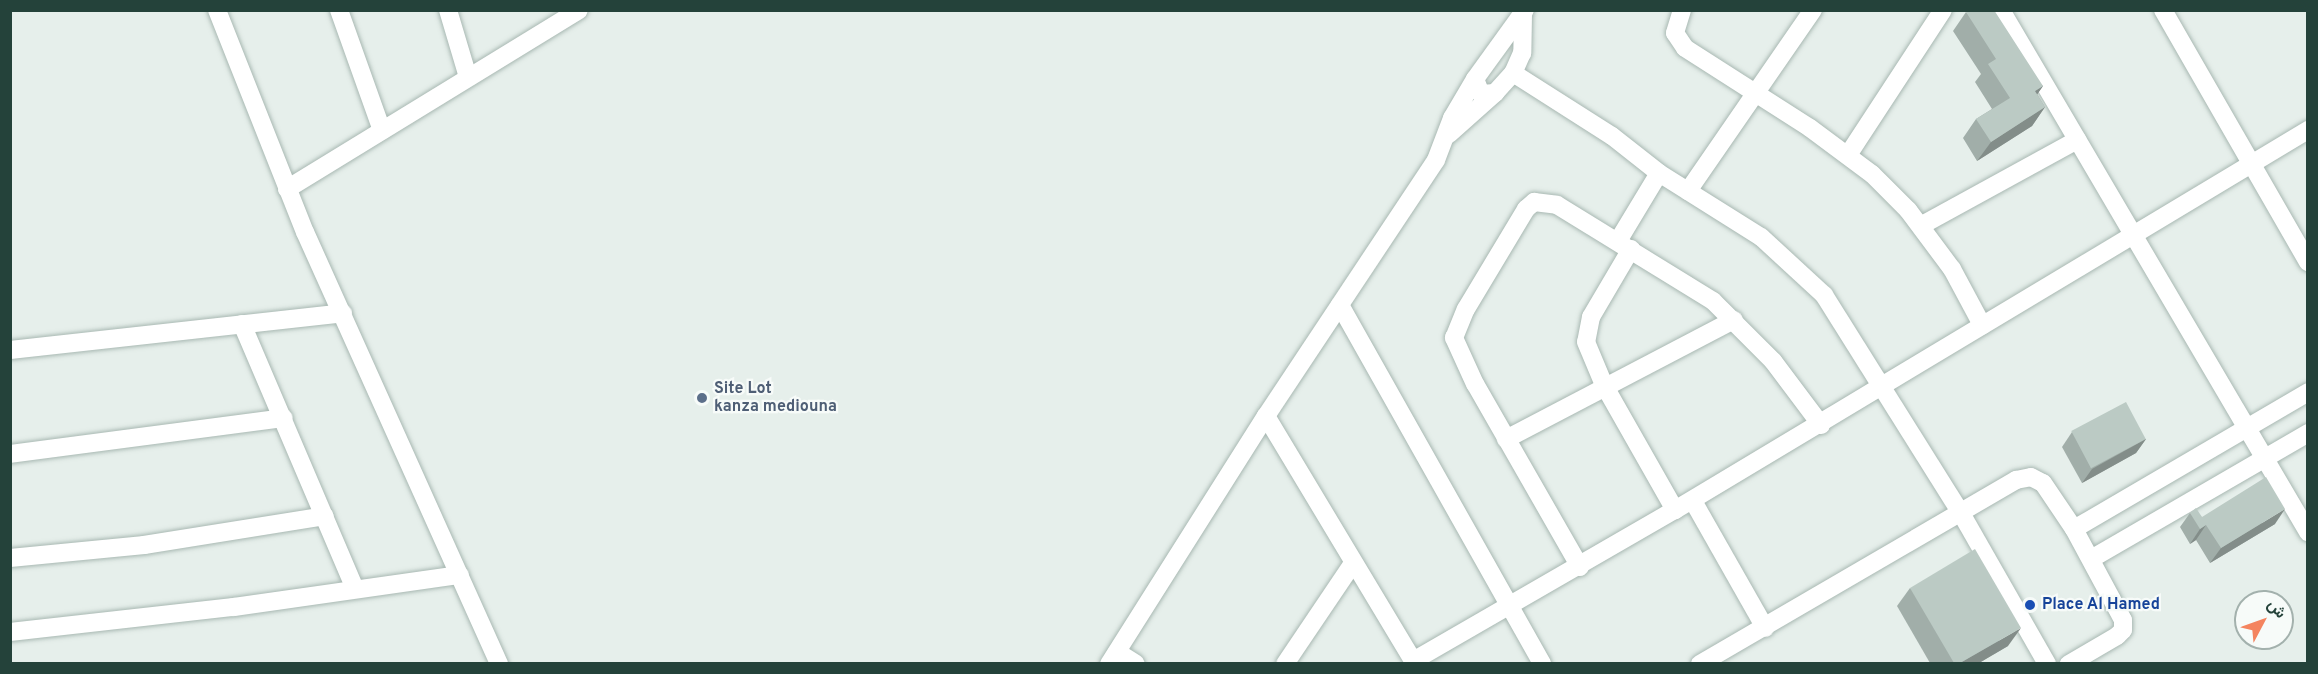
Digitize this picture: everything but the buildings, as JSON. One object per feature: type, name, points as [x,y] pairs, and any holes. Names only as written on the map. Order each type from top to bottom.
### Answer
[{"type":"street","points":[[217,10],[287,189],[500,663]]},
{"type":"street","points":[[339,10],[382,131]]},
{"type":"street","points":[[448,10],[468,77]]},
{"type":"street","points":[[287,189],[468,77],[557,17],[579,10]]},
{"type":"street","points":[[1682,10],[1676,29],[1681,44],[1848,155],[1922,225],[1952,269],[1982,325]]},
{"type":"street","points":[[1689,191],[1758,94],[1813,10]]},
{"type":"street","points":[[1848,155],[1943,10]]},
{"type":"street","points":[[2001,10],[2307,532]]},
{"type":"street","points":[[2163,10],[2307,262]]},
{"type":"street","points":[[1449,134],[1452,118],[1475,79],[1500,41],[1524,12]]},
{"type":"street","points":[[1136,663],[1113,658],[1266,416],[1449,134],[1496,93],[1513,73],[1522,53],[1524,12]]},
{"type":"street","points":[[1500,41],[1513,41],[1522,53]]},
{"type":"street","points":[[1513,73],[1612,136],[1659,173],[1761,237],[1807,277],[1839,316],[1961,513],[2047,663]]},
{"type":"street","points":[[1475,79],[1481,94],[1496,93]]},
{"type":"street","points":[[1266,416],[1414,662],[1512,608],[1821,425],[1982,325],[2134,236],[2307,130]]},
{"type":"street","points":[[1922,225],[2077,140]]},
{"type":"street","points":[[1659,173],[1586,329],[1588,350],[1604,385],[1675,510]]},
{"type":"street","points":[[1580,567],[1506,439],[1455,341],[1461,316],[1526,209],[1534,202],[1557,205],[1702,293],[1734,320],[1773,361],[1821,425]]},
{"type":"street","points":[[1340,305],[1542,663]]},
{"type":"street","points":[[10,351],[343,313]]},
{"type":"street","points":[[1506,439],[1604,385],[1734,320]]},
{"type":"street","points":[[242,324],[284,418],[354,587]]},
{"type":"street","points":[[2074,529],[2307,392]]},
{"type":"street","points":[[10,454],[284,418]]},
{"type":"street","points":[[2091,559],[2307,433]]},
{"type":"street","points":[[1700,663],[1765,628],[2016,480],[2031,477],[2043,483],[2074,529],[2123,620],[2123,630],[2069,663]]},
{"type":"street","points":[[1693,501],[1765,628]]},
{"type":"street","points":[[10,558],[144,545],[325,516]]},
{"type":"street","points":[[1284,663],[1353,563]]},
{"type":"street","points":[[10,632],[234,607],[354,587],[460,575]]},
{"type":"place","name":"Site Lot kanza mediouna","points":[[702,398]]},
{"type":"place","name":"Place Al Hamed","points":[[2030,605]]}]
